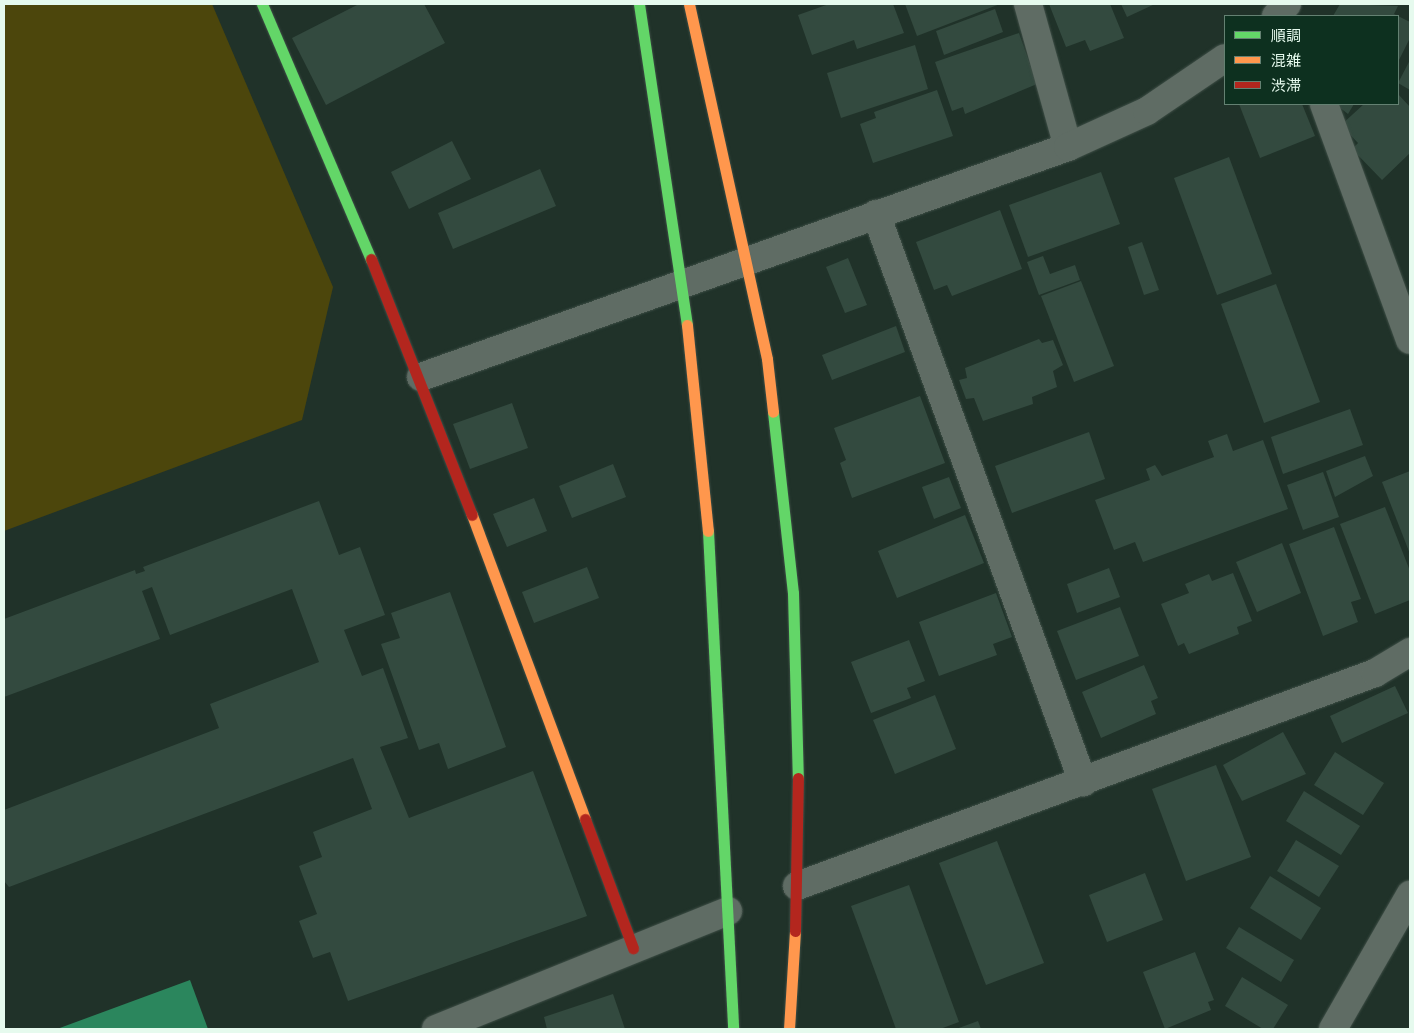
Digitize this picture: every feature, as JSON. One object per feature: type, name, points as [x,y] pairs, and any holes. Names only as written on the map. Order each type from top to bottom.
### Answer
[{"type":"street","points":[[262,4],[421,377],[633,948]]},
{"type":"street","points":[[639,4],[683,287],[713,575],[733,1029]]},
{"type":"street","points":[[689,4],[767,359],[793,593],[797,886],[789,1029]]},
{"type":"street","points":[[1028,4],[1068,147]]},
{"type":"street","points":[[421,377],[683,287],[876,214],[1068,147],[1147,111],[1224,59]]},
{"type":"street","points":[[1324,105],[1410,340]]},
{"type":"street","points":[[876,214],[1083,782]]},
{"type":"street","points":[[797,886],[1375,673],[1410,652]]},
{"type":"street","points":[[1333,1029],[1410,895]]},
{"type":"street","points":[[436,1029],[728,910]]},
{"type":"shaded area","points":[[4,4],[212,4],[333,287],[302,420],[4,531]]},
{"type":"shaded area","points":[[190,980],[208,1029],[57,1029]]},
{"type":"building","points":[[359,4],[424,4],[445,43],[326,105],[292,38]]},
{"type":"building","points":[[829,4],[893,4],[904,33],[857,49],[854,40],[812,55],[798,15]]},
{"type":"building","points":[[905,4],[1000,4],[917,36]]},
{"type":"building","points":[[1049,4],[1110,4],[1124,38],[1090,51],[1085,40],[1066,47]]},
{"type":"building","points":[[1121,4],[1155,4],[1127,17]]},
{"type":"building","points":[[1340,4],[1398,6],[1394,14],[1396,15],[1334,15]]},
{"type":"building","points":[[995,9],[1003,32],[944,55],[936,31]]},
{"type":"building","points":[[1399,16],[1410,22],[1410,38],[1399,60]]},
{"type":"building","points":[[1019,33],[1037,84],[965,114],[963,107],[952,111],[935,62]]},
{"type":"building","points":[[915,45],[928,89],[841,118],[827,73]]},
{"type":"building","points":[[1410,60],[1410,90],[1399,84]]},
{"type":"building","points":[[937,90],[953,136],[873,163],[860,124],[876,118],[874,112]]},
{"type":"building","points":[[1399,95],[1410,107],[1410,153],[1382,180],[1352,149],[1358,143],[1341,125],[1363,105],[1399,105]]},
{"type":"building","points":[[1239,105],[1302,105],[1315,136],[1260,158]]},
{"type":"building","points":[[1336,105],[1353,105],[1348,114]]},
{"type":"building","points":[[452,141],[471,179],[409,209],[391,172]]},
{"type":"building","points":[[1229,157],[1272,274],[1217,295],[1174,178]]},
{"type":"building","points":[[540,169],[556,206],[453,249],[438,213]]},
{"type":"building","points":[[1101,172],[1120,224],[1028,257],[1009,205]]},
{"type":"building","points":[[1000,210],[1022,269],[952,296],[947,285],[934,290],[916,242]]},
{"type":"building","points":[[1142,242],[1159,290],[1144,295],[1128,247]]},
{"type":"building","points":[[1043,256],[1050,274],[1075,265],[1080,280],[1039,295],[1027,262]]},
{"type":"building","points":[[848,258],[867,305],[845,313],[826,267]]},
{"type":"building","points":[[1081,281],[1114,366],[1074,382],[1041,296]]},
{"type":"building","points":[[1276,284],[1320,402],[1264,423],[1221,304]]},
{"type":"building","points":[[896,326],[905,352],[832,380],[822,355]]},
{"type":"building","points":[[1039,339],[1042,343],[1053,340],[1063,365],[1053,371],[1057,387],[1032,397],[1033,404],[983,421],[974,398],[966,399],[959,380],[967,378],[965,368]]},
{"type":"building","points":[[920,396],[945,463],[852,498],[840,463],[846,460],[834,428]]},
{"type":"building","points":[[512,403],[528,448],[470,469],[453,424]]},
{"type":"building","points":[[1350,409],[1363,445],[1283,474],[1271,437]]},
{"type":"building","points":[[1089,432],[1105,479],[1012,513],[995,466]]},
{"type":"building","points":[[1227,434],[1233,451],[1263,440],[1288,509],[1143,562],[1135,542],[1114,550],[1095,500],[1150,480],[1146,469],[1155,465],[1162,476],[1214,457],[1208,441]]},
{"type":"building","points":[[1365,456],[1373,476],[1335,497],[1326,471]]},
{"type":"building","points":[[613,464],[626,497],[572,518],[559,486]]},
{"type":"building","points":[[1410,471],[1410,554],[1382,482]]},
{"type":"building","points":[[1323,472],[1339,517],[1303,530],[1287,485]]},
{"type":"building","points":[[949,477],[961,508],[934,519],[922,487]]},
{"type":"building","points":[[534,498],[547,531],[507,547],[493,514]]},
{"type":"building","points":[[319,501],[339,555],[360,547],[385,615],[344,630],[362,676],[383,668],[408,738],[380,747],[409,818],[533,771],[587,916],[348,1001],[330,952],[313,958],[299,921],[317,914],[299,866],[322,857],[313,832],[372,809],[353,758],[9,887],[4,881],[4,810],[219,728],[210,704],[319,662],[292,589],[170,635],[152,587],[142,591],[160,639],[4,697],[4,619],[135,570],[136,574],[145,571],[143,567]]},
{"type":"building","points":[[1385,507],[1410,571],[1410,600],[1375,614],[1340,524]]},
{"type":"building","points":[[965,515],[984,563],[897,598],[878,551]]},
{"type":"building","points":[[1334,527],[1361,599],[1351,602],[1358,622],[1323,636],[1289,544]]},
{"type":"building","points":[[1282,543],[1301,593],[1257,612],[1236,562]]},
{"type":"building","points":[[587,567],[599,598],[534,623],[522,592]]},
{"type":"building","points":[[1109,568],[1120,597],[1077,613],[1067,584]]},
{"type":"building","points":[[1233,573],[1252,621],[1237,627],[1239,634],[1189,654],[1184,643],[1178,646],[1161,604],[1189,593],[1185,584],[1209,574],[1212,581]]},
{"type":"building","points":[[450,592],[506,747],[448,769],[439,743],[419,750],[381,644],[400,638],[391,613]]},
{"type":"building","points":[[996,593],[1012,637],[993,644],[997,655],[939,676],[919,622]]},
{"type":"building","points":[[1120,607],[1139,656],[1076,680],[1057,631]]},
{"type":"building","points":[[909,640],[925,681],[907,688],[911,698],[871,713],[851,662]]},
{"type":"building","points":[[1144,665],[1158,698],[1151,701],[1156,714],[1101,738],[1082,692]]},
{"type":"building","points":[[1395,686],[1408,713],[1342,743],[1330,716]]},
{"type":"building","points":[[935,695],[956,749],[895,774],[873,720]]},
{"type":"building","points":[[1283,732],[1306,774],[1242,801],[1223,765]]},
{"type":"building","points":[[1335,752],[1384,783],[1363,815],[1314,785]]},
{"type":"building","points":[[1216,765],[1251,857],[1186,881],[1152,789]]},
{"type":"building","points":[[1304,791],[1360,826],[1341,855],[1286,821]]},
{"type":"building","points":[[1296,840],[1339,866],[1319,897],[1277,871]]},
{"type":"building","points":[[997,841],[1044,963],[986,985],[939,863]]},
{"type":"building","points":[[1145,873],[1163,920],[1107,942],[1089,895]]},
{"type":"building","points":[[1270,876],[1321,908],[1301,940],[1250,908]]},
{"type":"building","points":[[909,885],[959,1022],[940,1029],[896,1029],[851,906]]},
{"type":"building","points":[[1239,927],[1294,960],[1281,982],[1226,948]]},
{"type":"building","points":[[1195,952],[1214,1000],[1208,1002],[1211,1010],[1165,1029],[1143,972]]},
{"type":"building","points":[[1242,977],[1288,1005],[1273,1029],[1263,1029],[1225,1006]]},
{"type":"building","points":[[613,994],[625,1029],[547,1029],[544,1017]]},
{"type":"building","points":[[978,1021],[981,1029],[956,1029]]},
{"type":"traffic: fast","points":[[262,4],[371,259]]},
{"type":"traffic: fast","points":[[639,4],[687,325]]},
{"type":"traffic: fast","points":[[773,412],[793,593],[798,778]]},
{"type":"traffic: fast","points":[[708,531],[733,1029]]},
{"type":"traffic: slow","points":[[689,4],[767,359],[773,412]]},
{"type":"traffic: slow","points":[[687,325],[708,531]]},
{"type":"traffic: slow","points":[[472,515],[585,819]]},
{"type":"traffic: slow","points":[[789,1029],[795,931]]},
{"type":"traffic: jam","points":[[371,259],[472,515]]},
{"type":"traffic: jam","points":[[795,931],[798,778]]},
{"type":"traffic: jam","points":[[585,819],[633,948]]}]
